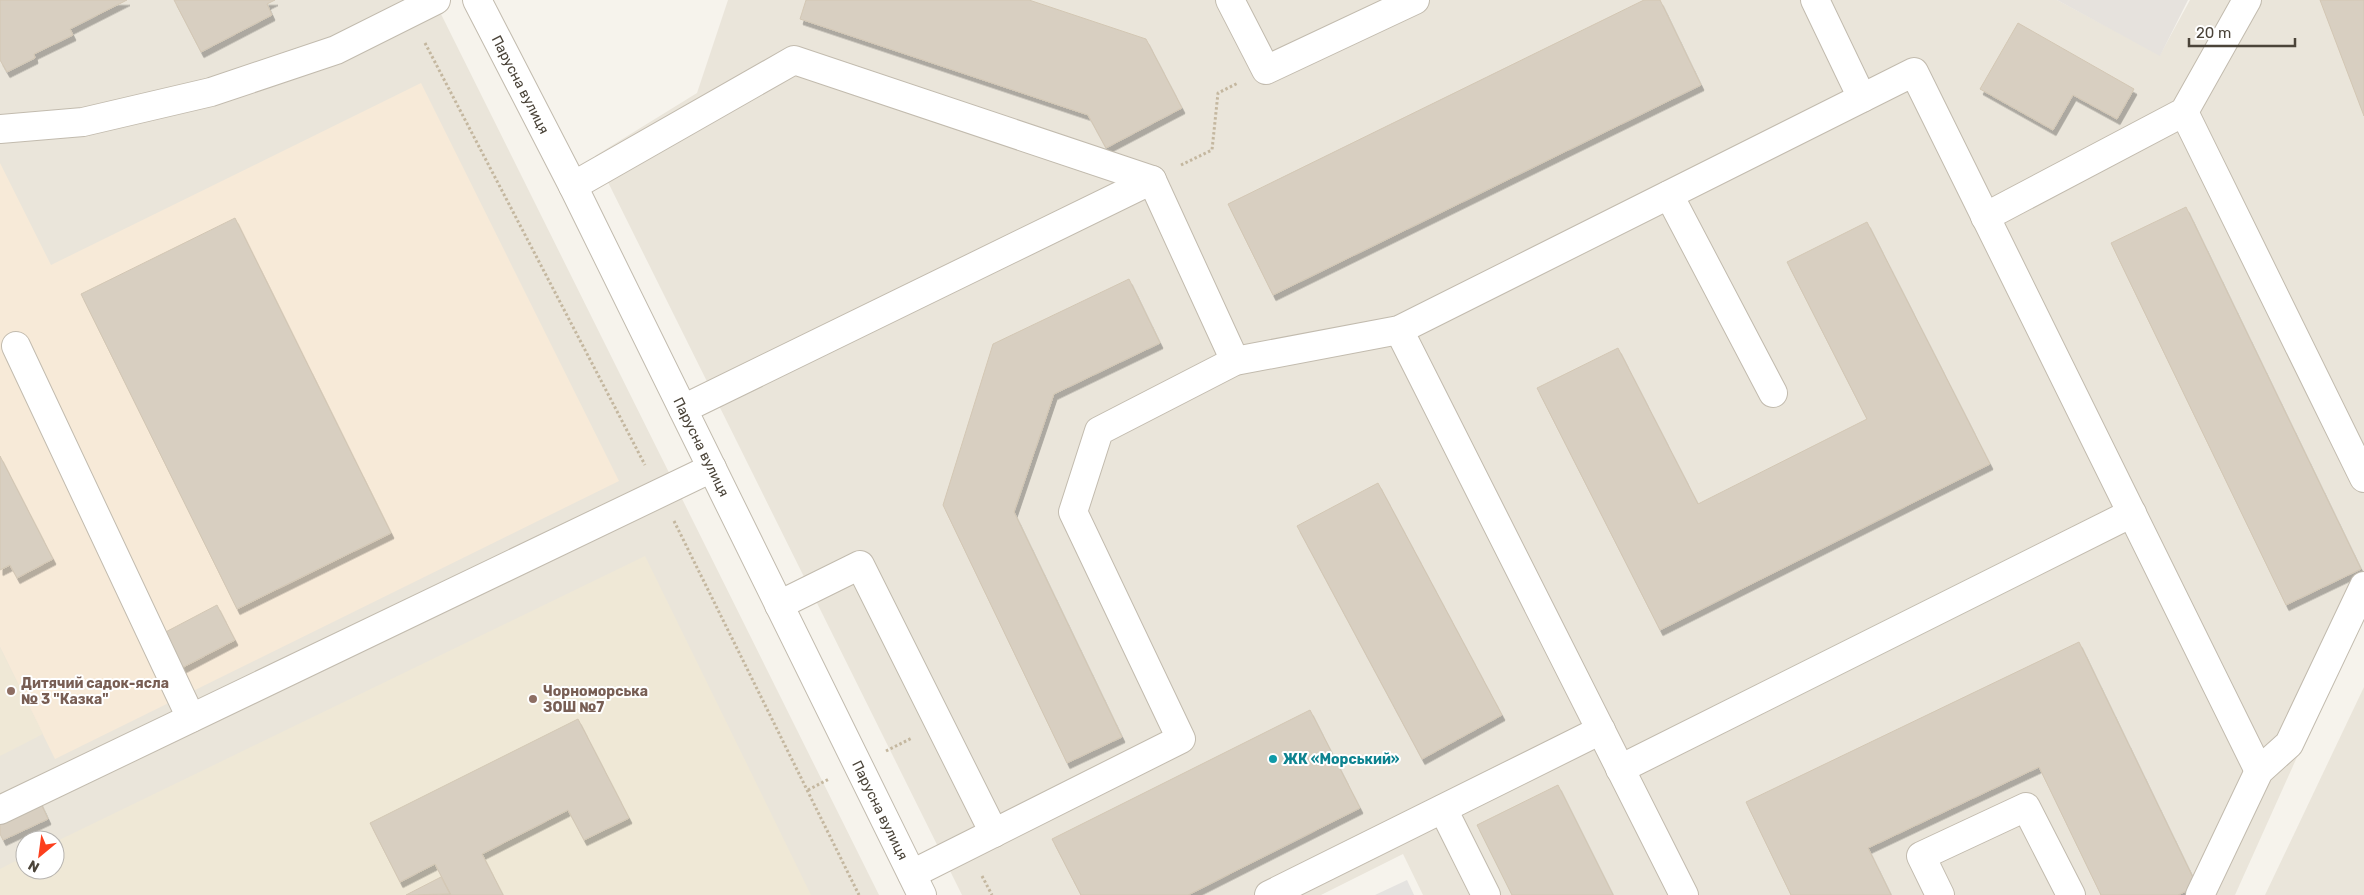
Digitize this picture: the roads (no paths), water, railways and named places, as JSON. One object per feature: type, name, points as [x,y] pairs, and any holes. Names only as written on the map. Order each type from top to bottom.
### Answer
[{"type":"street","points":[[0,129],[83,122],[211,92],[336,50],[436,0]]},
{"type":"street","name":"Парусна вулиця","points":[[477,0],[573,186],[917,884]]},
{"type":"street","points":[[1230,0],[1266,70],[1415,0]]},
{"type":"street","points":[[1815,0],[1862,98]]},
{"type":"street","points":[[1985,217],[2184,112],[2247,0]]},
{"type":"street","points":[[573,186],[794,60],[1152,180],[1235,361]]},
{"type":"street","points":[[917,884],[994,833],[1181,740],[1073,512],[1099,430],[1235,361],[1399,330],[1914,72],[2259,771]]},
{"type":"street","points":[[2184,112],[2364,478]]},
{"type":"street","points":[[683,409],[1152,180]]},
{"type":"street","points":[[1669,195],[1773,393]]},
{"type":"street","points":[[1399,330],[1684,895]]},
{"type":"street","points":[[16,346],[191,718]]},
{"type":"street","points":[[0,810],[712,468]]},
{"type":"street","points":[[1620,769],[2132,513]]},
{"type":"street","points":[[780,605],[860,565],[994,833]]},
{"type":"street","points":[[2200,895],[2259,771],[2289,744],[2364,586]]},
{"type":"street","points":[[1269,895],[1601,730]]},
{"type":"street","points":[[1940,895],[1921,856],[2026,807],[2071,895]]},
{"type":"street","points":[[1443,809],[1486,895]]},
{"type":"place","name":"Дитячий садок-ясла № 3 \"Казка\"","points":[[11,691]]},
{"type":"place","name":"Чорноморська ЗОШ №7","points":[[533,699]]},
{"type":"place","name":"ЖК «Морський»","points":[[1273,759]]}]
